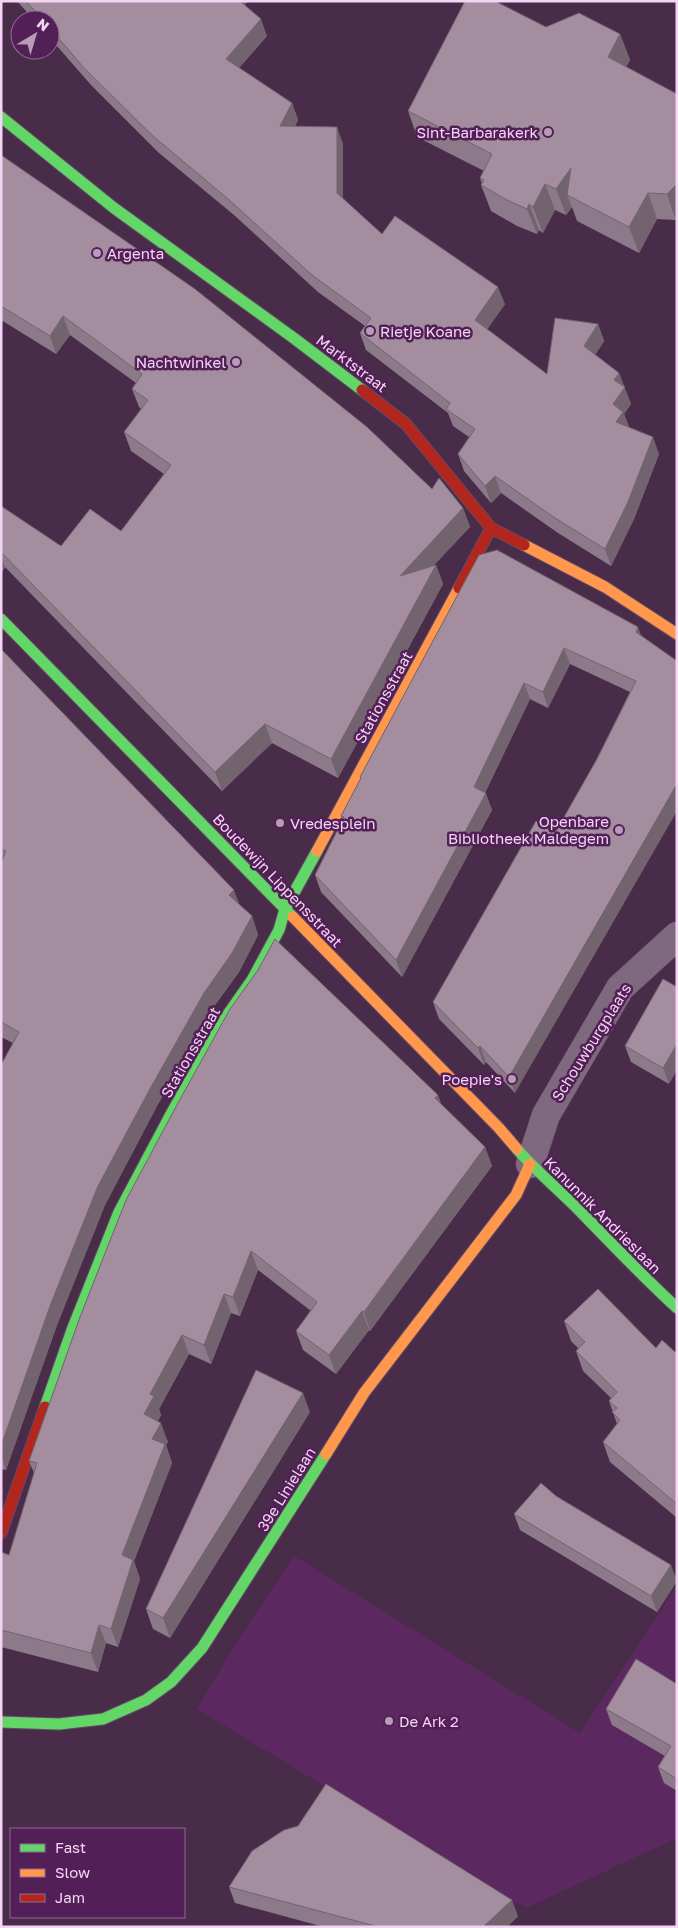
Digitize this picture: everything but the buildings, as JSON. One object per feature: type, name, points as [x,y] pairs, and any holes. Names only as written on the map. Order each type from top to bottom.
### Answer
[{"type":"street","name":"Marktstraat","points":[[1,117],[114,208],[295,339],[406,424],[492,528],[605,587],[677,634]]},
{"type":"street","name":"Stationsstraat","points":[[1,1533],[72,1330],[119,1212],[170,1114],[224,1020],[252,980],[270,947],[279,930],[285,909],[492,528]]},
{"type":"street","name":"Boudewijn Lippensstraat","points":[[1,619],[499,1128],[530,1164]]},
{"type":"street","name":"Schouwburgplaats","points":[[530,1164],[546,1115],[620,988],[677,936]]},
{"type":"street","name":"Kanunnik Andrieslaan","points":[[530,1164],[575,1206],[652,1286],[677,1308]]},
{"type":"street","name":"39e Linielaan","points":[[1,1722],[59,1724],[103,1719],[146,1700],[171,1682],[189,1664],[202,1648],[243,1586],[364,1394],[420,1317],[516,1196],[530,1164]]},
{"type":"shaded area","name":"De Ark 2","points":[[294,1556],[580,1733],[677,1586],[677,1838],[526,1908],[197,1709],[232,1650]]},
{"type":"traffic: fast","points":[[1,117],[114,208],[362,390]]},
{"type":"traffic: fast","points":[[1,619],[293,917]]},
{"type":"traffic: fast","points":[[45,1407],[72,1330],[119,1212],[224,1020],[252,980],[279,930],[285,909],[317,851]]},
{"type":"traffic: fast","points":[[517,1149],[677,1308]]},
{"type":"traffic: fast","points":[[1,1722],[59,1724],[103,1719],[146,1700],[171,1682],[202,1648],[326,1454]]},
{"type":"traffic: slow","points":[[524,545],[605,587],[677,634]]},
{"type":"traffic: slow","points":[[317,851],[459,588]]},
{"type":"traffic: slow","points":[[293,917],[499,1128],[517,1149]]},
{"type":"traffic: slow","points":[[326,1454],[364,1393],[516,1195],[530,1164]]},
{"type":"traffic: jam","points":[[362,390],[406,424],[491,528],[524,545]]},
{"type":"traffic: jam","points":[[459,588],[491,528]]},
{"type":"traffic: jam","points":[[1,1533],[45,1407]]},
{"type":"place","name":"Sint-Barbarakerk","points":[[548,132]]},
{"type":"place","name":"Argenta","points":[[97,253]]},
{"type":"place","name":"Rietje Koane","points":[[370,331]]},
{"type":"place","name":"Nachtwinkel","points":[[236,362]]},
{"type":"place","name":"Vredesplein","points":[[280,823]]},
{"type":"place","name":"Openbare Bibliotheek Maldegem","points":[[619,830]]},
{"type":"place","name":"Poepie's","points":[[512,1079]]},
{"type":"place","name":"De Ark 2","points":[[389,1721]]}]
